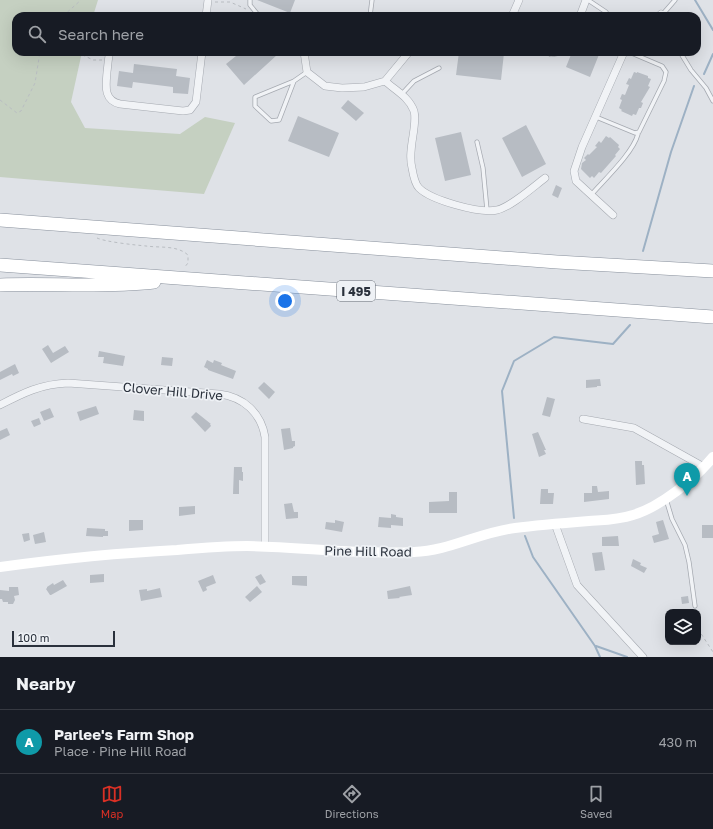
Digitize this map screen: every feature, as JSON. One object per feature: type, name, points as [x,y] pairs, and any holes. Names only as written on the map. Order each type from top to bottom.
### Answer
[{"type":"highway","points":[[0,211],[152,231]]},
{"type":"highway","points":[[0,220],[557,262],[713,272]]},
{"type":"highway","name":"I 495","points":[[0,265],[713,317]]},
{"type":"highway","points":[[0,285],[121,285],[190,278]]},
{"type":"street","points":[[514,12],[519,0]]},
{"type":"street","points":[[582,12],[587,0]]},
{"type":"street","points":[[207,12],[208,1]]},
{"type":"street","points":[[109,56],[106,89],[107,96],[113,102],[187,111],[193,108],[196,102],[202,56]]},
{"type":"street","points":[[304,56],[304,63],[307,72],[325,86],[342,88],[364,87],[385,81],[406,56]]},
{"type":"street","points":[[613,215],[576,181],[574,171],[622,56]]},
{"type":"street","points":[[385,81],[409,100],[414,112],[414,127],[410,150],[411,166],[418,187],[429,195],[460,206],[497,210],[514,201],[545,178]]},
{"type":"street","name":"Clover Hill Drive","points":[[0,405],[43,386],[68,383],[219,394],[239,399],[246,403],[257,415],[264,433],[265,547]]},
{"type":"street","points":[[583,419],[634,428],[704,467]]},
{"type":"street","name":"Pine Hill Road","points":[[0,566],[63,558],[136,552],[247,546],[356,552],[414,552],[443,547],[496,530],[617,519],[633,515],[648,509],[666,498],[689,481],[713,457]]},
{"type":"street","points":[[555,524],[577,585],[643,657]]},
{"type":"lane","points":[[250,0],[250,5],[256,12]]},
{"type":"lane","points":[[370,12],[372,0]]},
{"type":"lane","points":[[587,0],[606,12]]},
{"type":"lane","points":[[664,12],[675,0]]},
{"type":"lane","points":[[591,195],[636,141],[664,81],[666,72],[662,66],[638,56]]},
{"type":"lane","points":[[682,56],[691,70],[706,88],[713,101]]},
{"type":"lane","points":[[402,95],[414,81],[439,68]]},
{"type":"lane","points":[[294,81],[279,120],[271,121],[255,106],[255,97],[294,81],[307,72]]},
{"type":"lane","points":[[596,117],[638,134]]},
{"type":"lane","points":[[476,142],[483,168],[487,210]]},
{"type":"lane","points":[[666,498],[672,519],[685,545],[695,606]]},
{"type":"path","points":[[68,12],[81,0]]},
{"type":"path","points":[[208,1],[230,2],[252,12]]},
{"type":"path","points":[[0,100],[17,113],[21,111],[35,83],[39,56]]},
{"type":"path","points":[[85,56],[93,60],[108,60]]},
{"type":"path","points":[[92,236],[99,239],[144,246],[175,248],[183,251],[188,255],[188,263],[182,271],[170,277]]},
{"type":"path","points":[[701,633],[713,652]]},
{"type":"green space","points":[[0,0],[98,0],[94,12],[12,12],[12,56],[81,56],[71,102],[85,128],[180,134],[205,117],[235,123],[204,194],[0,177]]},
{"type":"building","points":[[257,0],[295,0],[290,12]]},
{"type":"building","points":[[236,56],[276,56],[244,85],[226,64]]},
{"type":"building","points":[[458,56],[504,56],[501,80],[456,75]]},
{"type":"building","points":[[570,56],[598,56],[590,77],[566,67]]},
{"type":"building","points":[[134,64],[177,69],[176,76],[190,78],[188,94],[173,93],[173,87],[133,82],[132,88],[117,86],[119,71],[133,73]]},
{"type":"building","points":[[634,72],[648,76],[648,78],[651,79],[648,86],[650,87],[641,102],[643,103],[641,108],[639,108],[636,115],[633,114],[632,116],[621,111],[622,110],[619,108],[622,100],[620,99],[622,94],[625,95],[629,85],[626,84],[629,78],[631,79]]},
{"type":"building","points":[[348,100],[364,113],[356,121],[341,108]]},
{"type":"building","points":[[298,116],[339,133],[329,157],[288,141]]},
{"type":"building","points":[[526,125],[546,164],[522,177],[502,138]]},
{"type":"building","points":[[461,132],[471,175],[445,181],[435,138]]},
{"type":"building","points":[[606,136],[609,138],[610,137],[619,145],[618,147],[620,149],[615,155],[616,156],[601,173],[599,172],[594,178],[592,176],[590,178],[581,169],[582,163],[586,160],[584,158],[597,147],[595,146],[599,141],[601,143]]},
{"type":"building","points":[[556,185],[562,188],[558,198],[552,195]]},
{"type":"building","points":[[48,345],[53,353],[65,346],[69,352],[51,363],[42,349]]},
{"type":"building","points":[[99,351],[125,356],[123,366],[103,363],[104,357],[98,357]]},
{"type":"building","points":[[162,357],[173,358],[172,366],[161,365]]},
{"type":"building","points":[[207,360],[213,363],[214,360],[222,363],[221,365],[236,371],[233,379],[208,370],[204,367]]},
{"type":"building","points":[[15,364],[19,373],[13,376],[12,374],[0,380],[0,372]]},
{"type":"building","points":[[600,379],[601,386],[586,388],[586,380]]},
{"type":"building","points":[[264,382],[275,392],[269,399],[258,388]]},
{"type":"building","points":[[547,397],[555,399],[550,417],[542,415]]},
{"type":"building","points":[[96,406],[99,414],[80,421],[77,412]]},
{"type":"building","points":[[50,408],[54,417],[44,421],[40,412]]},
{"type":"building","points":[[134,410],[144,411],[144,421],[133,420]]},
{"type":"building","points":[[196,412],[211,424],[205,432],[191,417]]},
{"type":"building","points":[[39,418],[41,424],[34,427],[31,421]]},
{"type":"building","points":[[7,428],[10,435],[0,440],[0,431]]},
{"type":"building","points":[[290,428],[292,441],[295,441],[295,446],[284,450],[281,429]]},
{"type":"building","points":[[538,432],[546,450],[544,450],[546,454],[539,457],[532,434]]},
{"type":"building","points":[[635,461],[642,461],[642,465],[644,465],[645,484],[636,485]]},
{"type":"building","points":[[234,467],[242,467],[243,472],[243,481],[239,480],[239,494],[233,494]]},
{"type":"building","points":[[592,486],[597,486],[598,492],[609,491],[609,499],[584,502],[584,493],[592,493]]},
{"type":"building","points":[[541,489],[548,489],[548,493],[554,493],[553,504],[540,504]]},
{"type":"building","points":[[449,492],[457,492],[457,513],[429,513],[429,502],[449,501]]},
{"type":"building","points":[[292,503],[294,512],[298,512],[298,518],[286,519],[284,504]]},
{"type":"building","points":[[195,506],[195,514],[179,516],[179,507]]},
{"type":"building","points":[[391,514],[396,515],[396,517],[403,518],[403,526],[391,525],[391,528],[378,527],[379,517],[391,518]]},
{"type":"building","points":[[129,520],[143,520],[143,530],[129,531]]},
{"type":"building","points":[[335,520],[344,522],[342,532],[325,529],[326,522],[335,523]]},
{"type":"building","points":[[663,520],[669,539],[654,543],[652,536],[659,534],[656,522]]},
{"type":"building","points":[[702,525],[713,525],[713,538],[702,538]]},
{"type":"building","points":[[87,528],[105,529],[105,531],[108,531],[108,536],[86,536]]},
{"type":"building","points":[[44,532],[46,542],[35,544],[33,535]]},
{"type":"building","points":[[29,533],[30,540],[24,542],[22,534]]},
{"type":"building","points":[[618,536],[619,546],[602,546],[602,537]]},
{"type":"building","points":[[602,552],[605,570],[595,571],[592,553]]},
{"type":"building","points":[[633,559],[641,563],[640,565],[647,568],[644,573],[631,566]]},
{"type":"building","points":[[104,574],[104,582],[90,583],[90,575]]},
{"type":"building","points":[[261,574],[266,582],[260,585],[255,577]]},
{"type":"building","points":[[213,575],[216,583],[206,587],[207,590],[203,592],[198,581]]},
{"type":"building","points":[[292,576],[307,576],[307,586],[292,585]]},
{"type":"building","points":[[63,580],[67,586],[50,595],[46,589],[47,587],[53,583],[54,585]]},
{"type":"building","points":[[257,586],[262,592],[250,602],[245,597]]},
{"type":"building","points":[[410,586],[412,595],[388,599],[387,591]]},
{"type":"building","points":[[9,587],[18,587],[19,595],[14,596],[15,600],[13,604],[8,604],[8,602],[3,602],[2,599],[0,599],[0,590],[9,591]]},
{"type":"building","points":[[160,588],[162,597],[141,601],[139,590],[147,589],[147,591]]},
{"type":"building","points":[[688,596],[689,603],[682,604],[681,597]]},
{"type":"waterway","points":[[695,0],[713,30]]},
{"type":"waterway","points":[[704,74],[713,54]]},
{"type":"waterway","points":[[643,251],[671,152],[694,86]]},
{"type":"waterway","points":[[514,518],[502,391],[514,361],[554,337],[613,344],[630,325]]},
{"type":"waterway","points":[[525,536],[533,557],[595,646],[600,657]]},
{"type":"waterway","points":[[596,646],[627,657]]},
{"type":"place","name":"Parlee's Farm Shop","points":[[687,496]]}]
